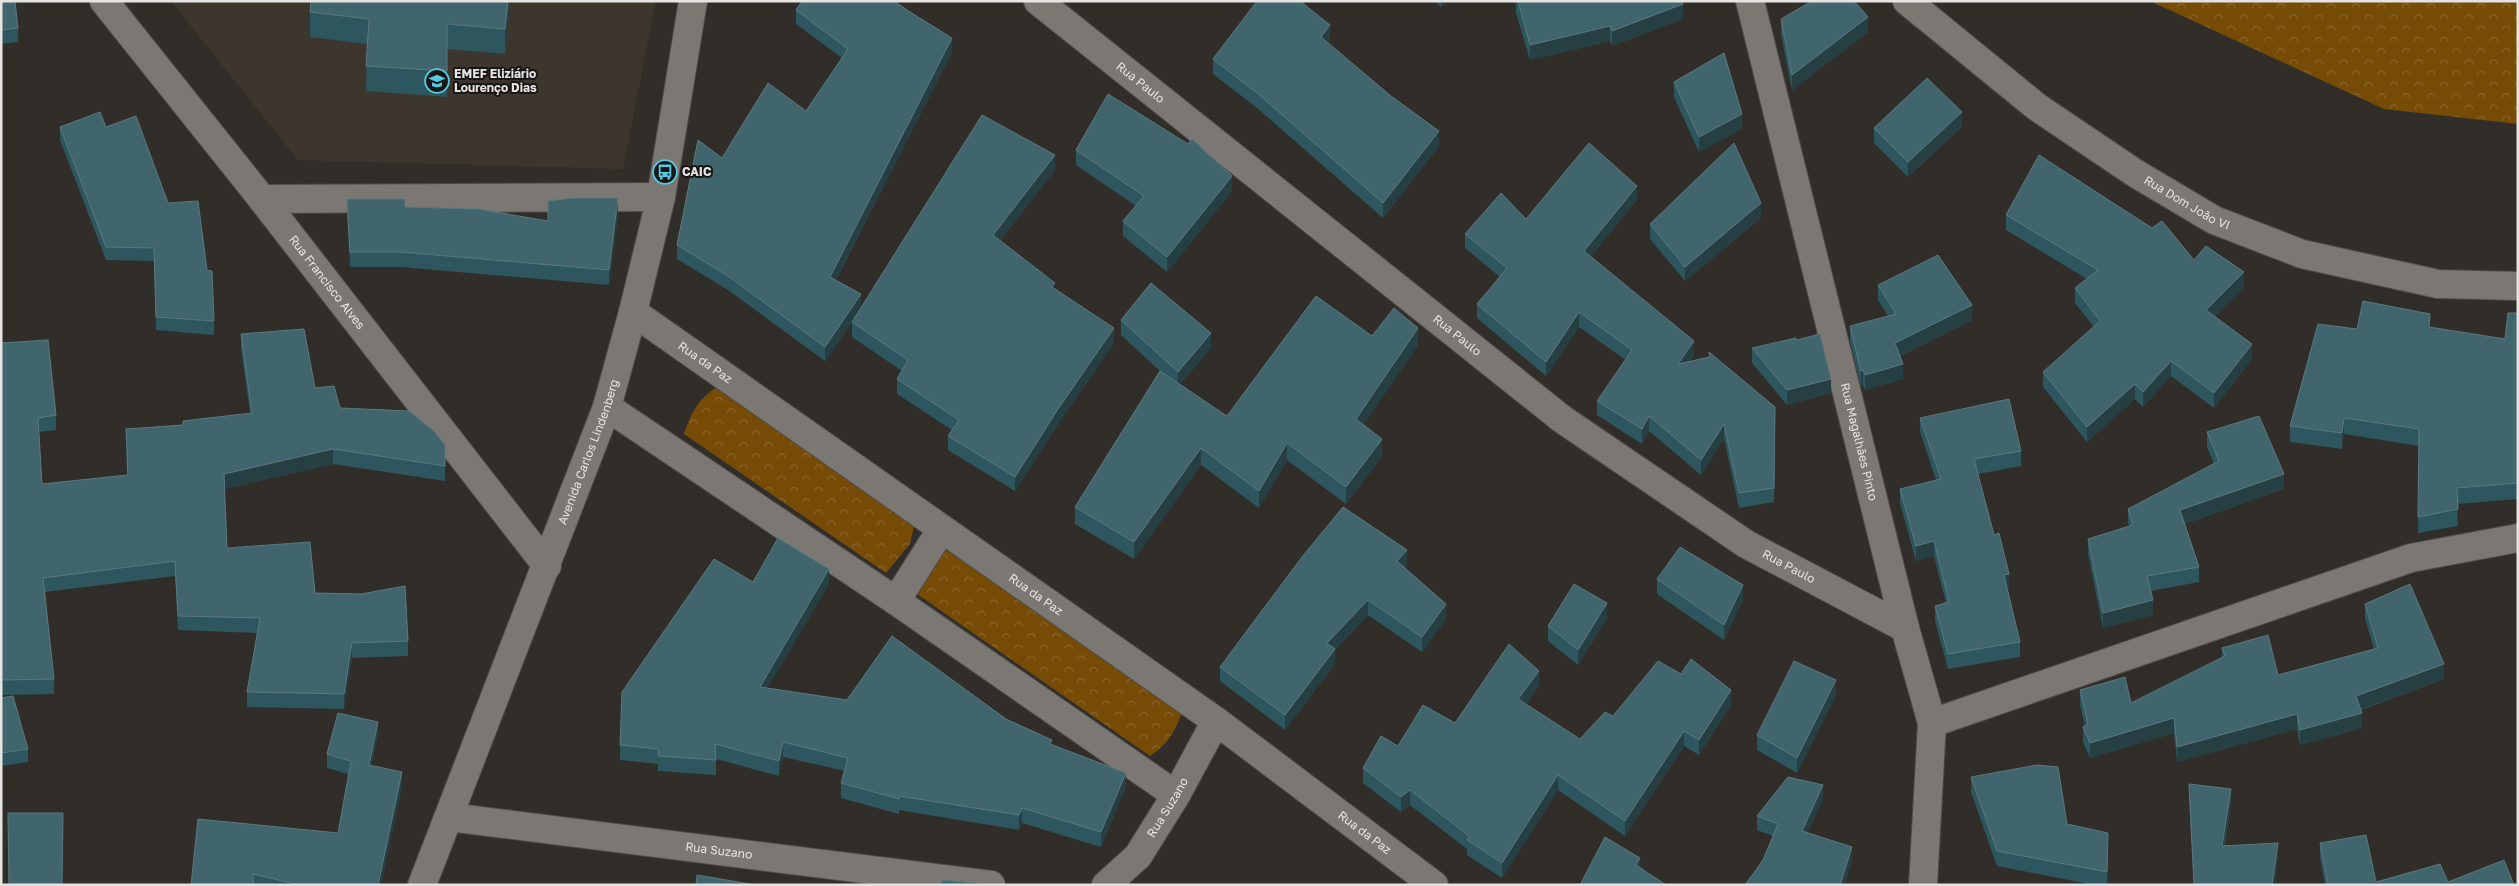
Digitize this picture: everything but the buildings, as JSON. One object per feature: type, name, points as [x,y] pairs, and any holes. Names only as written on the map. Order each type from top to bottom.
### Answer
[{"type":"street","name":"Rua Francisco Alves","points":[[104,1],[262,199],[547,566]]},
{"type":"street","name":"Avenida Carlos Lindenberg","points":[[422,885],[547,566],[606,407],[633,312],[661,197],[693,1]]},
{"type":"street","name":"Rua Paulo","points":[[1038,1],[1562,418],[1746,544],[1905,628]]},
{"type":"street","name":"Rua Magalhães Pinto","points":[[1750,1],[1905,628],[1932,723],[1923,885]]},
{"type":"street","name":"Rua Dom João VI","points":[[1907,1],[2037,107],[2136,173],[2214,220],[2302,254],[2438,284],[2518,286]]},
{"type":"street","points":[[262,199],[661,197]]},
{"type":"street","name":"Rua da Paz","points":[[633,312],[941,530],[1216,721],[1407,877],[1434,885]]},
{"type":"street","points":[[606,407],[896,601],[1176,794]]},
{"type":"street","points":[[896,601],[941,530]]},
{"type":"street","points":[[1932,723],[2411,558],[2518,538]]},
{"type":"street","name":"Rua Suzano","points":[[1106,885],[1138,856],[1176,794],[1216,721]]},
{"type":"street","name":"Rua Suzano","points":[[449,817],[990,885]]},
{"type":"shaded area","name":"EMEF Eliziário Lourenço Dias","points":[[171,1],[656,1],[623,169],[298,160]]},
{"type":"green space","points":[[2150,1],[2518,1],[2518,124],[2384,109]]},
{"type":"green space","points":[[717,387],[914,526],[910,544],[886,573],[684,434],[689,419],[696,407],[705,396]]},
{"type":"green space","points":[[947,550],[1182,712],[1174,732],[1166,742],[1150,756],[917,594],[921,579],[929,563]]},
{"type":"place","name":"EMEF Eliziário Lourenço Dias","points":[[437,81]]},
{"type":"place","name":"CAIC","points":[[665,172]]}]
